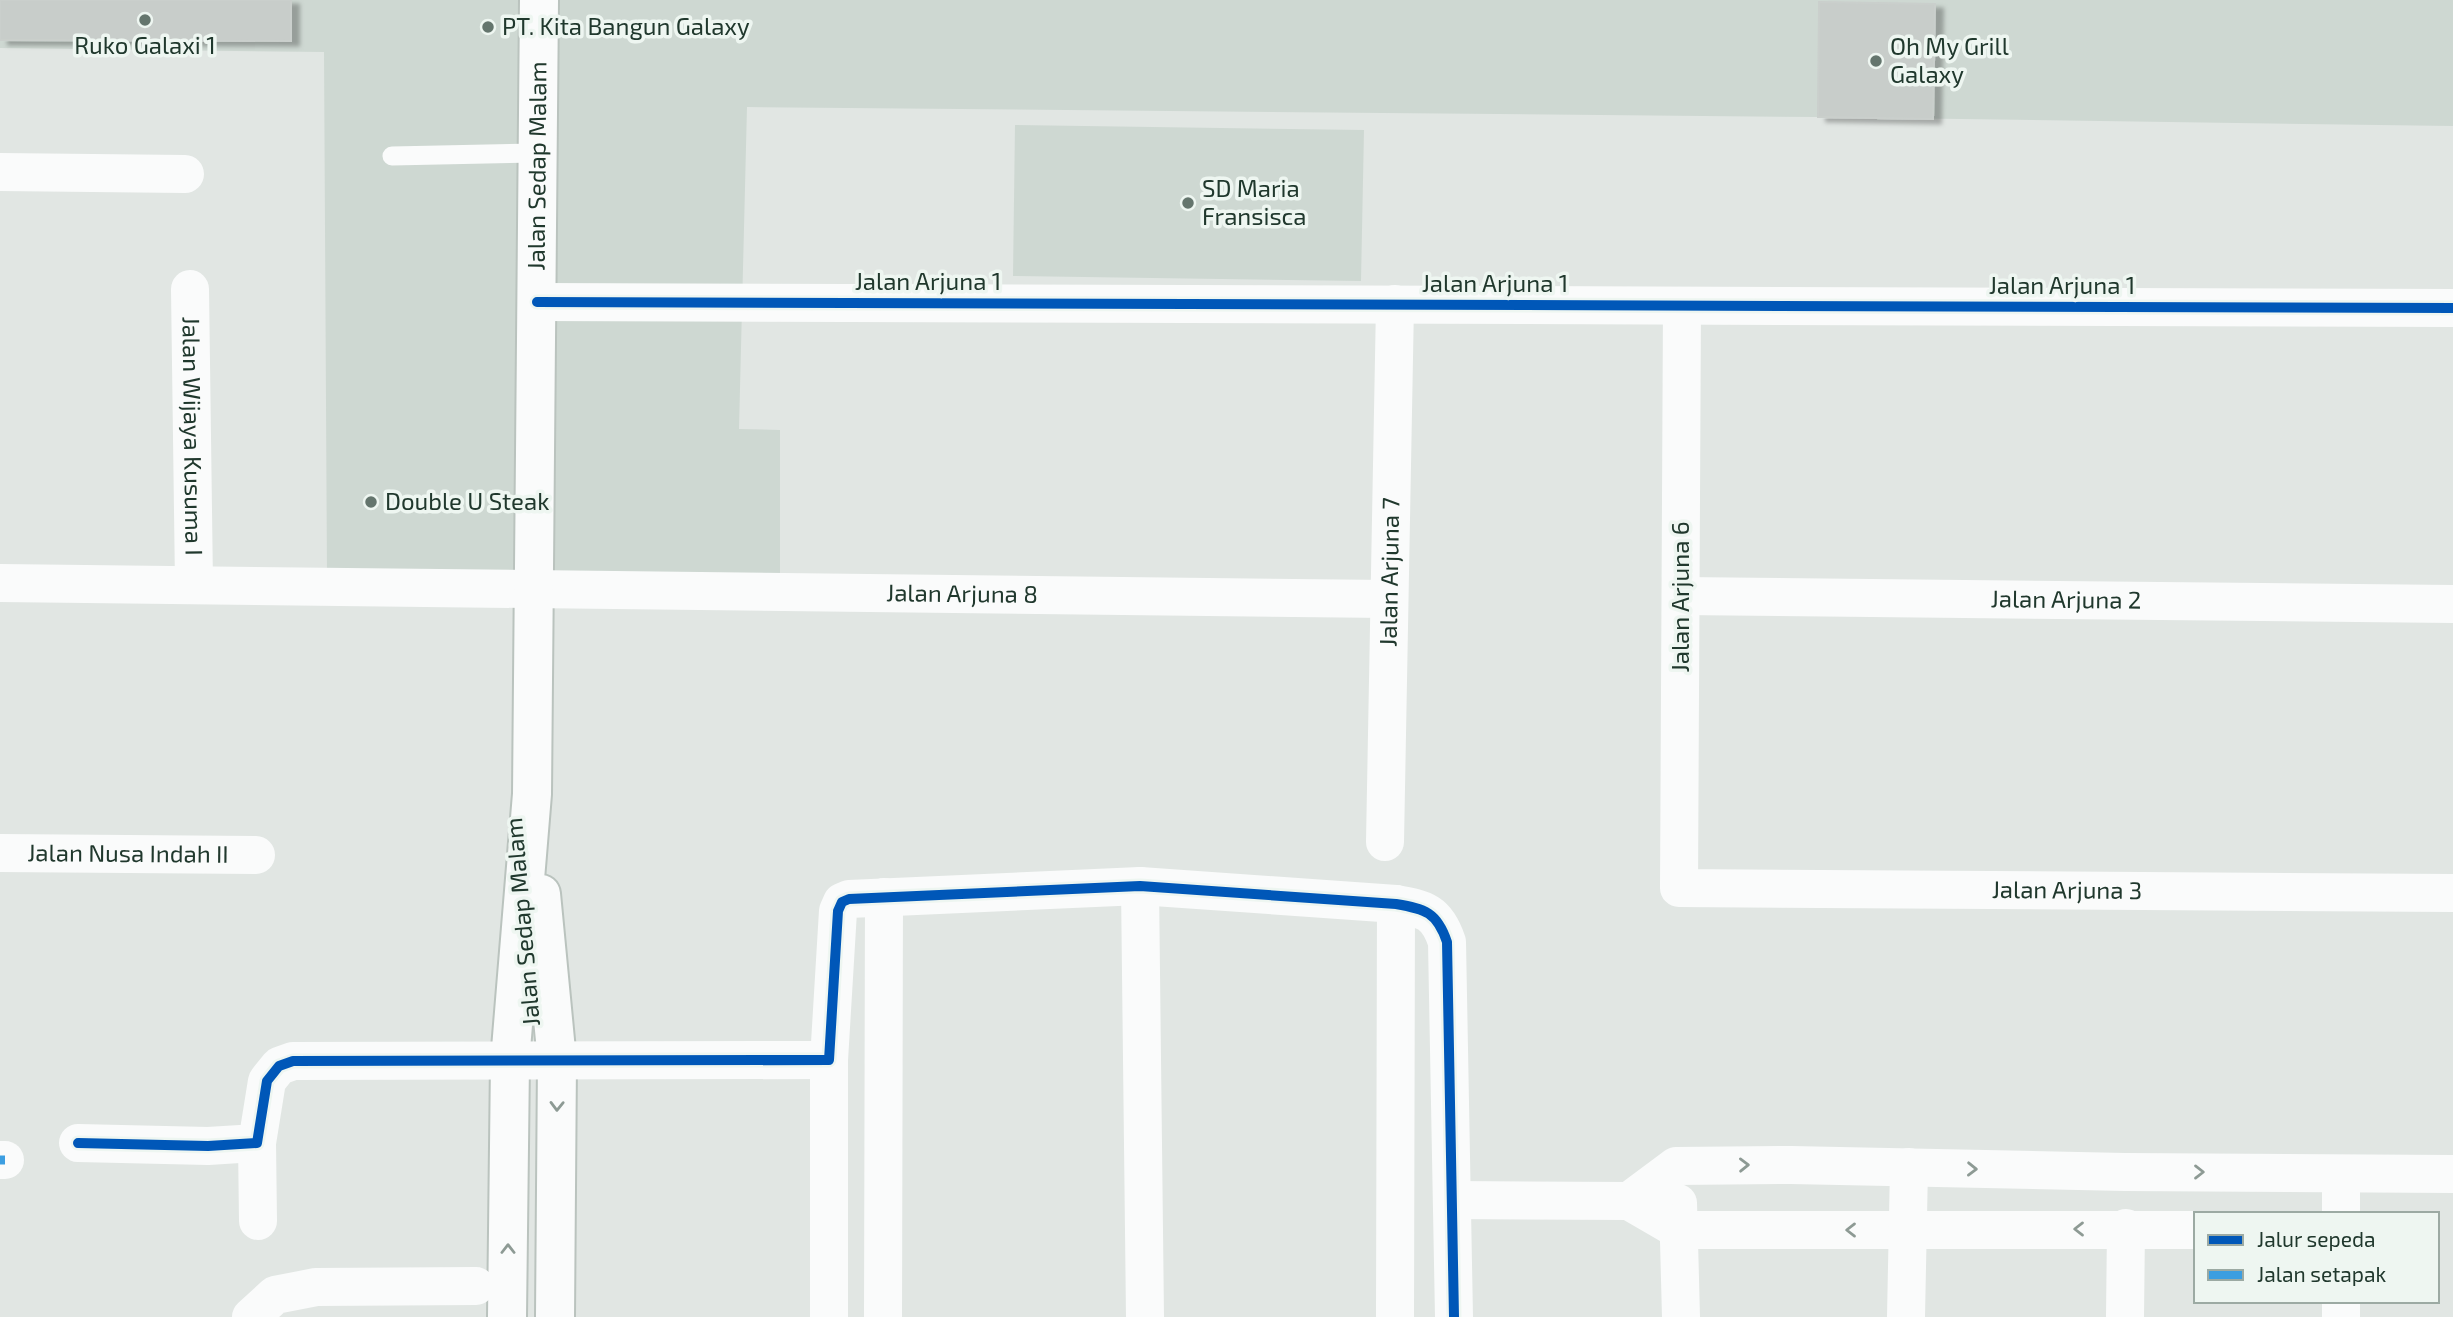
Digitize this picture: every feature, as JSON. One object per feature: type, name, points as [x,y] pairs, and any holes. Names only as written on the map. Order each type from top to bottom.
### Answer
[{"type":"street","name":"Jalan Sedap Malam","points":[[507,1317],[510,1061],[532,794],[539,0]]},
{"type":"street","points":[[0,172],[185,174]]},
{"type":"street","name":"Jalan Wijaya Kusuma I","points":[[190,289],[194,584]]},
{"type":"street","name":"Jalan Arjuna 1","points":[[537,302],[2453,309]]},
{"type":"street","name":"Jalan Arjuna 7","points":[[1385,842],[1395,304]]},
{"type":"street","name":"Jalan Arjuna 6","points":[[1679,888],[1682,306]]},
{"type":"street","name":"Jalan Arjuna 8","points":[[0,583],[534,587],[1390,599]]},
{"type":"street","name":"Jalan Arjuna 2","points":[[1681,596],[2453,604]]},
{"type":"street","name":"Jalan Sedap Malam","points":[[532,794],[557,1060],[555,1317]]},
{"type":"street","name":"Jalan Nusa Indah II","points":[[0,853],[256,855]]},
{"type":"street","points":[[1140,886],[1145,1317]]},
{"type":"street","points":[[829,1317],[829,1060],[838,911],[842,902],[849,898],[1140,886],[1396,904],[1431,914],[1443,930],[1447,942],[1454,1317]]},
{"type":"street","name":"Jalan Arjuna 3","points":[[1679,888],[2453,893]]},
{"type":"street","points":[[883,1317],[884,897]]},
{"type":"street","points":[[1395,1317],[1396,904]]},
{"type":"street","points":[[258,1221],[257,1143],[267,1081],[279,1066],[293,1061],[829,1060]]},
{"type":"street","points":[[78,1143],[208,1146],[257,1143]]},
{"type":"street","points":[[1629,1201],[1676,1166],[1791,1165],[2453,1174]]},
{"type":"street","points":[[1676,1166],[1681,1317]]},
{"type":"street","points":[[1906,1317],[1909,1167]]},
{"type":"street","points":[[2342,1174],[2342,1212]]},
{"type":"street","points":[[1453,1200],[1629,1201],[1679,1230],[2194,1230]]},
{"type":"street","points":[[2125,1317],[2126,1228]]},
{"type":"street","points":[[251,1317],[275,1296],[316,1286],[476,1286]]},
{"type":"lane","points":[[392,156],[538,153]]},
{"type":"shaded area","points":[[0,0],[2453,0],[2453,126],[747,107],[739,429],[780,430],[780,581],[327,576],[324,52],[0,48]]},
{"type":"shaded area","name":"SD Maria Fransisca","points":[[1015,125],[1364,130],[1361,281],[1013,276]]},
{"type":"building","name":"Ruko Galaxi 1","points":[[0,0],[291,0],[291,41],[0,40]]},
{"type":"building","name":"Oh My Grill Galaxy","points":[[1819,2],[1935,4],[1933,119],[1818,117]]},
{"type":"marked path","points":[[0,1160],[5,1160]]},
{"type":"cycle path","points":[[537,302],[2453,308]]},
{"type":"cycle path","points":[[78,1143],[208,1146],[257,1143],[267,1081],[279,1066],[293,1061],[829,1060],[838,911],[842,902],[849,899],[1140,886],[1396,904],[1429,914],[1439,924],[1447,942],[1454,1317]]},
{"type":"place","name":"Ruko Galaxi 1","points":[[145,20]]},
{"type":"place","name":"PT. Kita Bangun Galaxy","points":[[488,27]]},
{"type":"place","name":"Oh My Grill Galaxy","points":[[1876,61]]},
{"type":"place","name":"SD Maria Fransisca","points":[[1188,203]]},
{"type":"place","name":"Double U Steak","points":[[371,502]]}]
